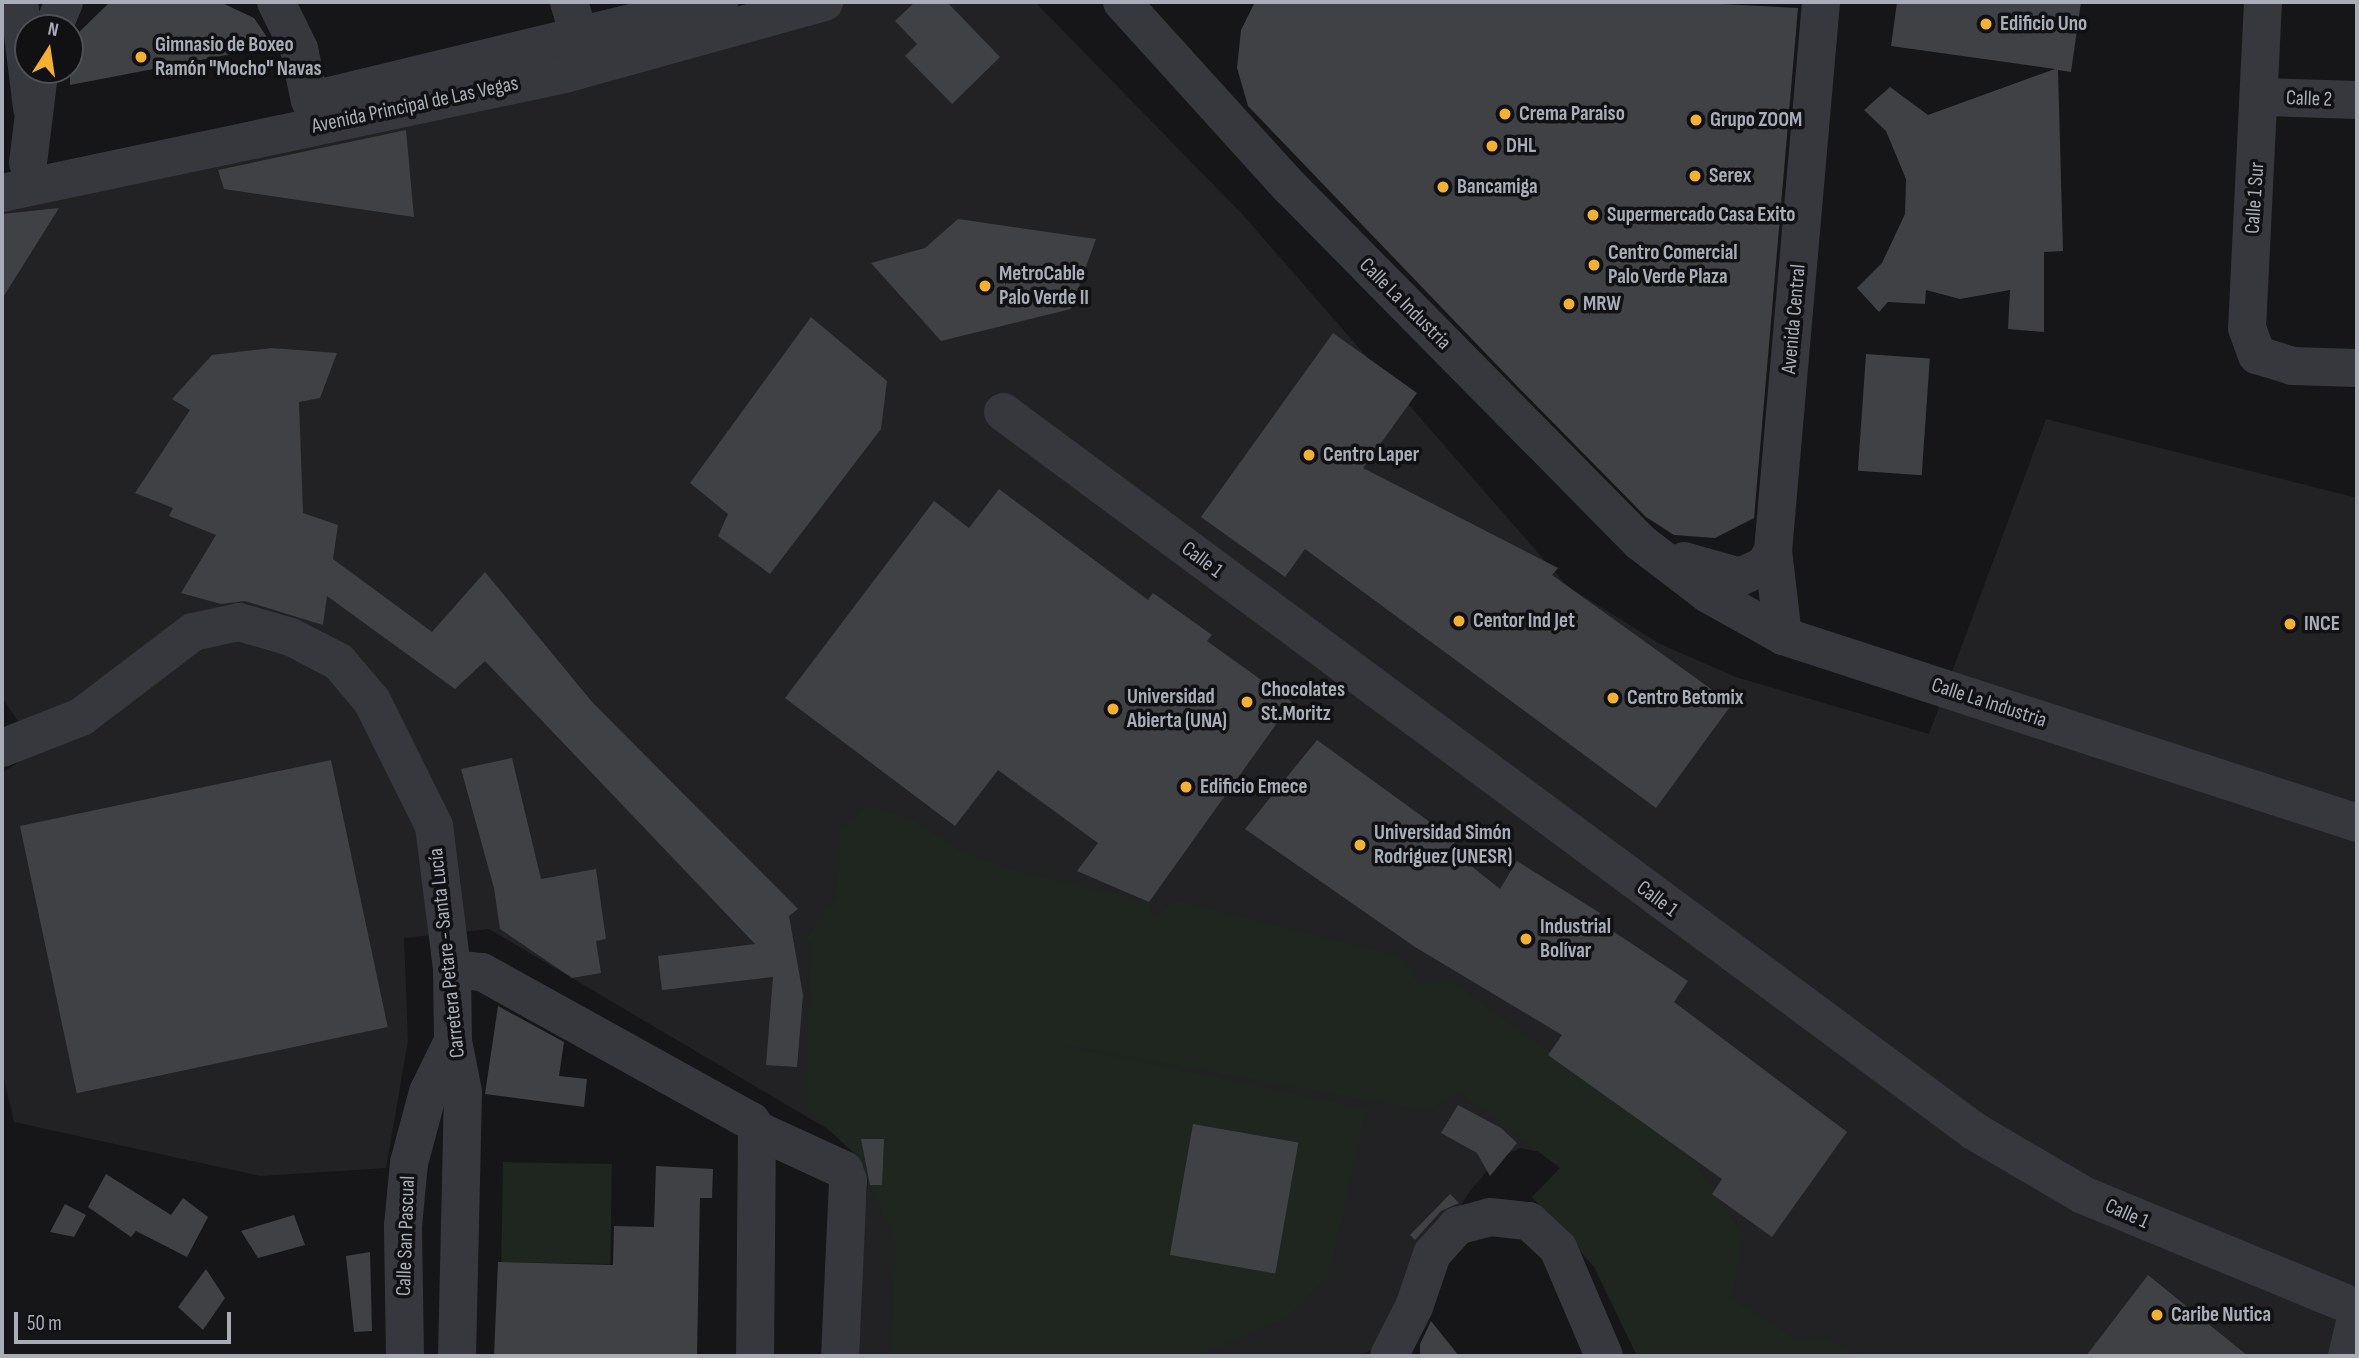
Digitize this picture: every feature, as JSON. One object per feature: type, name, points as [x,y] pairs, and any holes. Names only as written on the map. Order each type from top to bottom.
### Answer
[{"type":"street","points":[[19,2],[32,108]]},
{"type":"street","points":[[276,2],[299,49],[310,101]]},
{"type":"street","name":"Avenida Principal de Las Vegas","points":[[15,166],[310,101],[574,18],[719,2]]},
{"type":"street","name":"Avenida Principal de Las Vegas","points":[[2,193],[565,74],[824,2]]},
{"type":"street","points":[[1099,2],[1139,7]]},
{"type":"street","name":"Avenida Central","points":[[1783,636],[1773,551],[1821,2]]},
{"type":"street","name":"Calle 1 Sur","points":[[2263,2],[2262,97],[2247,328],[2258,355],[2292,366],[2357,368]]},
{"type":"street","name":"Calle La Industria","points":[[1139,7],[1178,60],[1290,187],[1640,542],[1708,594],[1783,636],[2357,824]]},
{"type":"street","points":[[565,74],[574,18]]},
{"type":"street","points":[[15,166],[38,84]]},
{"type":"street","name":"Calle 2","points":[[2262,97],[2357,100]]},
{"type":"street","name":"Calle 1","points":[[1003,412],[1974,1131],[2083,1195],[2357,1308]]},
{"type":"street","name":"Calle La Industria","points":[[1640,542],[1726,577],[1754,572],[1773,551]]},
{"type":"street","name":"Carretera Petare - Santa Lucía","points":[[2,748],[81,717],[193,632],[239,622],[291,637],[339,662],[372,701],[434,826],[452,969],[453,1041],[463,1092],[457,1356]]},
{"type":"street","points":[[452,969],[482,972],[608,1037],[737,1111],[757,1130],[844,1170],[848,1181],[840,1356]]},
{"type":"street","name":"Calle San Pascual","points":[[405,1356],[403,1226],[409,1163],[428,1092],[453,1041]]},
{"type":"street","points":[[755,1356],[757,1130]]},
{"type":"street","points":[[1389,1356],[1414,1307],[1432,1254],[1457,1226],[1490,1217],[1529,1221],[1558,1248],[1604,1356]]},
{"type":"street","points":[[2347,1356],[2357,1314]]},
{"type":"shaded area","points":[[823,2],[1035,2],[1242,214],[1567,586],[1660,644],[1736,677],[1929,734],[2046,419],[2357,498],[2357,1356],[1658,1356],[1615,1210],[1550,1154],[1520,1148],[1496,1160],[1467,1195],[1385,1342],[1360,1356],[854,1356],[870,1154],[489,929],[404,938],[408,1040],[386,1168],[260,1176],[14,1122],[2,1070],[2,773],[37,750],[2,697],[2,211]]},
{"type":"shaded area","points":[[868,805],[915,821],[960,851],[1012,870],[1149,902],[1153,918],[1176,901],[1403,957],[1417,983],[1453,982],[1690,1155],[1744,1236],[1731,1298],[1799,1341],[1829,1339],[1860,1356],[1637,1356],[1594,1267],[1532,1197],[1560,1168],[1459,1092],[1428,1111],[1042,1041],[1367,1109],[1329,1275],[1287,1318],[1196,1356],[891,1356],[894,1238],[856,1155],[805,1108],[812,943],[805,940],[835,899],[840,831]]},
{"type":"shaded area","points":[[503,1162],[612,1164],[610,1264],[501,1262]]},
{"type":"building","name":"Gimnasio de Boxeo Ramón \"Mocho\" Navas","points":[[110,2],[220,2],[254,18],[273,46],[84,82],[84,27]]},
{"type":"building","points":[[915,2],[947,2],[1000,57],[952,104],[905,56],[917,44],[895,21]]},
{"type":"building","name":"Centro Comercial Palo Verde Plaza","points":[[1255,2],[1684,2],[1798,8],[1754,518],[1715,538],[1674,535],[1646,517],[1518,387],[1248,106],[1237,68],[1241,30]]},
{"type":"building","points":[[1897,2],[2081,2],[2071,72],[2058,70],[2063,251],[2044,252],[2044,332],[2008,329],[2010,290],[1960,299],[1926,290],[1925,304],[1888,302],[1879,312],[1857,288],[1882,263],[1905,214],[1906,179],[1886,131],[1864,110],[1890,87],[1928,115],[2055,69],[1891,46]]},
{"type":"building","points":[[406,130],[414,217],[224,189],[218,170]]},
{"type":"building","points":[[59,208],[2,299],[2,214]]},
{"type":"building","name":"MetroCable Palo Verde II","points":[[958,219],[1096,239],[1071,309],[941,341],[871,263],[925,248]]},
{"type":"building","points":[[811,317],[887,381],[881,429],[770,574],[718,536],[728,514],[690,483]]},
{"type":"building","points":[[1333,333],[1417,393],[1363,468],[1558,568],[1552,575],[1732,704],[1656,808],[1305,549],[1285,577],[1201,517]]},
{"type":"building","points":[[272,348],[337,353],[320,398],[299,402],[303,513],[338,525],[333,559],[432,632],[485,572],[593,703],[798,909],[789,916],[803,995],[797,1067],[766,1065],[773,977],[662,990],[658,956],[755,944],[485,661],[455,689],[327,596],[323,625],[245,601],[221,604],[181,593],[216,535],[169,516],[173,508],[135,493],[190,410],[172,399],[212,355]]},
{"type":"building","points":[[1866,354],[1930,358],[1922,475],[1858,471]]},
{"type":"building","points":[[999,489],[1148,600],[1153,593],[1212,635],[1207,641],[1292,702],[1149,902],[1077,871],[1098,843],[998,770],[955,826],[785,698],[934,501],[969,528]]},
{"type":"building","points":[[1317,740],[1456,841],[1450,849],[1500,889],[1517,861],[1600,913],[1596,920],[1688,981],[1674,1002],[1847,1132],[1772,1237],[1712,1194],[1722,1179],[1548,1055],[1562,1035],[1415,947],[1245,829]]},
{"type":"building","points":[[512,758],[541,879],[596,869],[606,939],[596,941],[601,973],[572,978],[500,929],[494,888],[461,769]]},
{"type":"building","points":[[331,760],[388,1027],[77,1093],[20,826]]},
{"type":"building","points":[[498,1006],[564,1042],[559,1076],[587,1079],[584,1107],[485,1094]]},
{"type":"building","points":[[1458,1105],[1501,1128],[1517,1143],[1490,1176],[1477,1153],[1441,1133]]},
{"type":"building","points":[[1193,1124],[1298,1143],[1275,1274],[1170,1255]]},
{"type":"building","points":[[861,1139],[884,1139],[882,1185],[870,1185]]},
{"type":"building","points":[[656,1166],[713,1169],[712,1198],[700,1198],[697,1356],[494,1356],[498,1262],[613,1265],[614,1226],[654,1227]]},
{"type":"building","points":[[106,1174],[171,1215],[183,1198],[208,1217],[187,1257],[136,1231],[131,1237],[88,1207]]},
{"type":"building","points":[[1450,1194],[1459,1203],[1441,1211],[1415,1240],[1410,1235]]},
{"type":"building","points":[[65,1204],[86,1215],[74,1237],[50,1232]]},
{"type":"building","points":[[294,1215],[305,1245],[258,1258],[241,1231]]},
{"type":"building","points":[[370,1252],[372,1331],[354,1332],[346,1256]]},
{"type":"building","points":[[206,1269],[225,1298],[203,1330],[178,1307]]},
{"type":"building","name":"Caribe Nutica","points":[[2148,1275],[2248,1356],[2086,1356]]},
{"type":"building","points":[[1431,1321],[1459,1356],[1420,1356],[1420,1344]]},
{"type":"place","name":"Edificio Uno","points":[[1986,24]]},
{"type":"place","name":"Gimnasio de Boxeo Ramón \"Mocho\" Navas","points":[[141,57]]},
{"type":"place","name":"Crema Paraiso","points":[[1505,114]]},
{"type":"place","name":"Grupo ZOOM","points":[[1696,120]]},
{"type":"place","name":"DHL","points":[[1492,146]]},
{"type":"place","name":"Serex","points":[[1695,176]]},
{"type":"place","name":"Bancamiga","points":[[1443,187]]},
{"type":"place","name":"Supermercado Casa Exito","points":[[1593,215]]},
{"type":"place","name":"Centro Comercial Palo Verde Plaza","points":[[1594,265]]},
{"type":"place","name":"MetroCable Palo Verde II","points":[[985,286]]},
{"type":"place","name":"MRW","points":[[1569,304]]},
{"type":"place","name":"Centro Laper","points":[[1309,455]]},
{"type":"place","name":"Centor Ind Jet","points":[[1459,621]]},
{"type":"place","name":"INCE","points":[[2290,624]]},
{"type":"place","name":"Centro Betomix","points":[[1613,698]]},
{"type":"place","name":"Chocolates St.Moritz","points":[[1247,702]]},
{"type":"place","name":"Universidad Abierta (UNA)","points":[[1113,709]]},
{"type":"place","name":"Edificio Emece","points":[[1186,787]]},
{"type":"place","name":"Universidad Simón Rodriguez (UNESR)","points":[[1360,845]]},
{"type":"place","name":"Industrial Bolívar","points":[[1526,939]]},
{"type":"place","name":"Caribe Nutica","points":[[2157,1315]]}]
